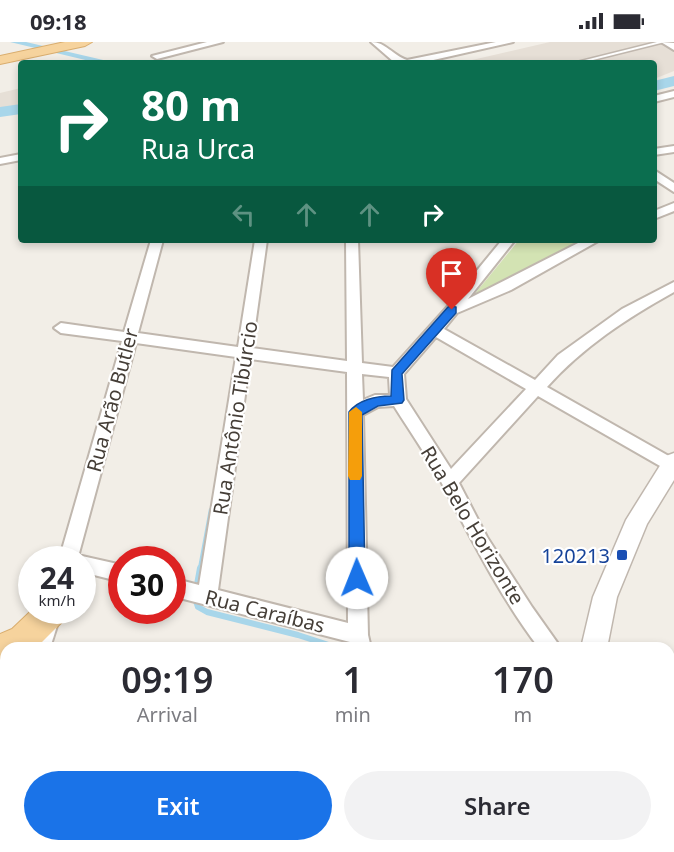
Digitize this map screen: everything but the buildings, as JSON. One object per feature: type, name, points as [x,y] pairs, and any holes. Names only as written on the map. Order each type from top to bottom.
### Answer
[{"type":"main road","points":[[0,60],[32,55],[59,44],[84,42]]},
{"type":"main road","points":[[0,54],[32,55],[59,44]]},
{"type":"main road","points":[[7,75],[18,68]]},
{"type":"main road","points":[[18,642],[39,624]]},
{"type":"street","points":[[157,56],[219,42]]},
{"type":"street","points":[[375,42],[399,60]]},
{"type":"street","points":[[413,60],[509,42]]},
{"type":"street","points":[[664,42],[674,47]]},
{"type":"street","points":[[657,98],[674,94]]},
{"type":"street","points":[[657,152],[674,149]]},
{"type":"street","points":[[0,161],[18,158]]},
{"type":"street","points":[[657,175],[674,189]]},
{"type":"street","name":"Rua Arão Butler","points":[[72,546],[156,243]]},
{"type":"street","name":"Rua Antônio Tibúrcio","points":[[206,596],[261,243]]},
{"type":"street","points":[[352,243],[359,642]]},
{"type":"street","points":[[355,412],[375,401],[398,400],[396,373],[435,330],[507,243]]},
{"type":"street","points":[[452,310],[476,303],[587,243]]},
{"type":"street","points":[[450,482],[563,359],[627,312],[674,286]]},
{"type":"street","points":[[61,328],[396,373]]},
{"type":"street","points":[[435,330],[673,465],[637,520],[605,597],[595,642]]},
{"type":"street","name":"Rua Belo Horizonte","points":[[398,400],[450,482],[481,543],[525,614],[546,642]]},
{"type":"street","name":"Rua Caraíbas","points":[[186,591],[359,642]]},
{"type":"street","points":[[42,642],[48,624]]},
{"type":"lane","points":[[588,60],[664,42]]},
{"type":"shaded area","points":[[550,42],[674,42],[674,71],[657,78],[657,60],[472,60]]},
{"type":"shaded area","points":[[18,89],[18,106],[0,109],[0,93]]},
{"type":"green space","points":[[517,243],[575,243],[475,298],[473,296]]},
{"type":"waterway","points":[[14,42],[97,60]]},
{"type":"waterway","points":[[657,85],[674,81]]},
{"type":"waterway","points":[[0,112],[18,109]]},
{"type":"waterway","points":[[200,569],[211,510]]},
{"type":"waterway","points":[[196,590],[200,568]]},
{"type":"waterway","points":[[195,598],[198,607],[207,612],[320,642]]},
{"type":"slow traffic","points":[[355,476],[356,412]]},
{"type":"place","name":"120213","points":[[622,555]]},
{"type":"route","points":[[357,578],[355,412],[375,401],[398,400],[396,373],[452,310]]}]
